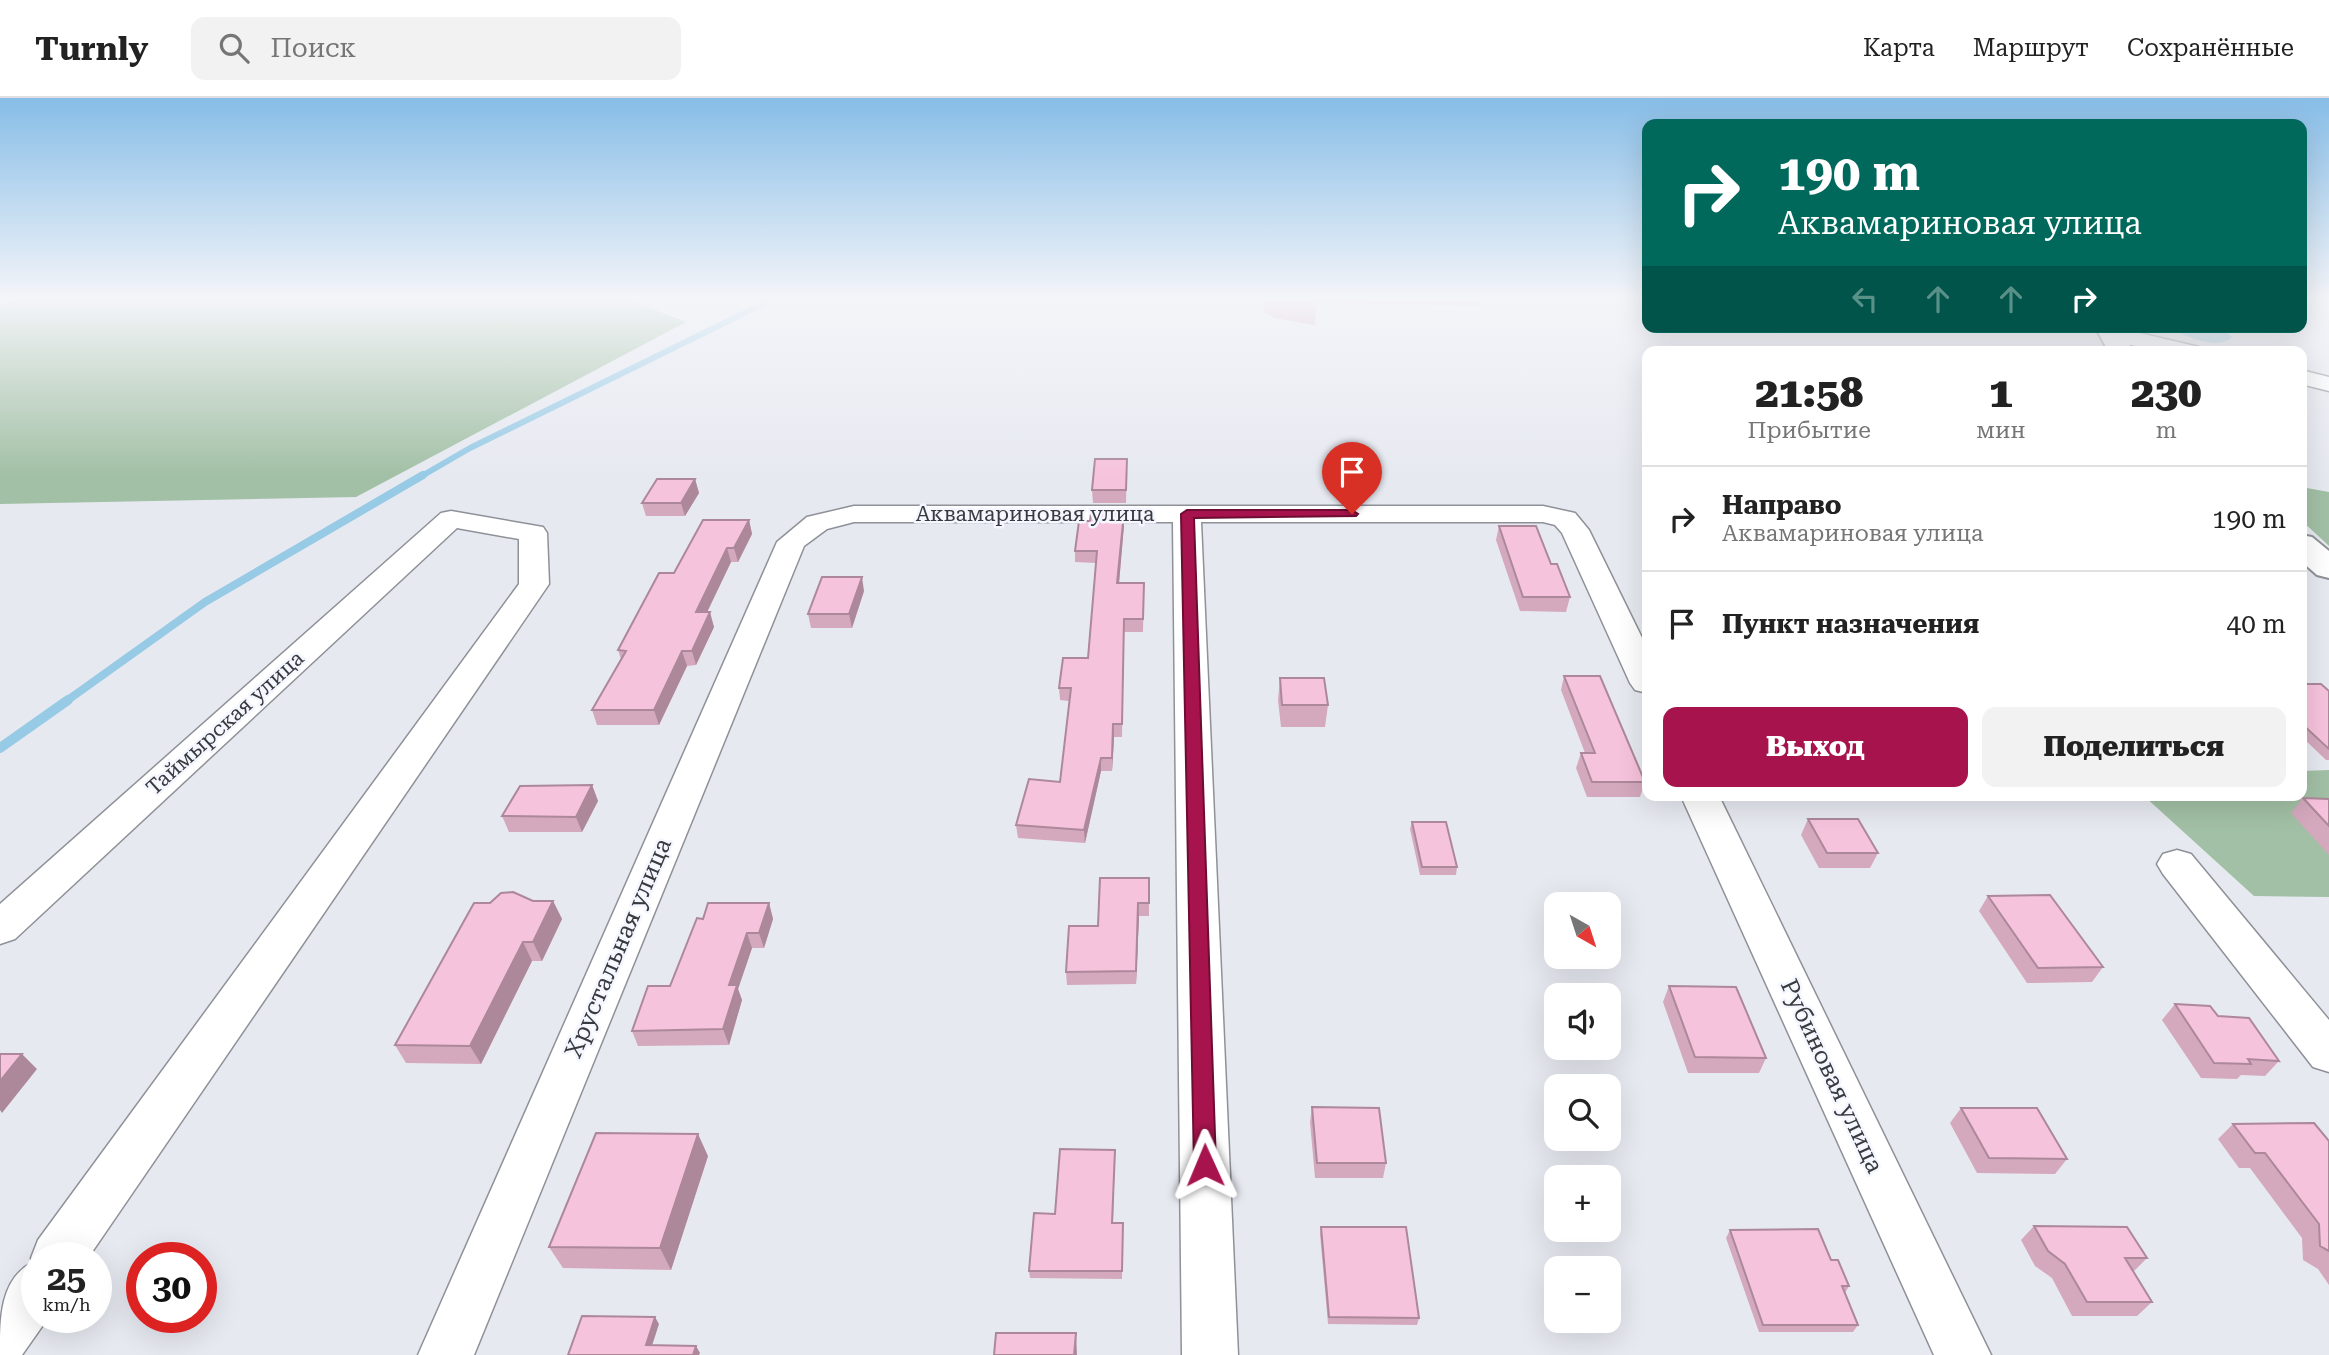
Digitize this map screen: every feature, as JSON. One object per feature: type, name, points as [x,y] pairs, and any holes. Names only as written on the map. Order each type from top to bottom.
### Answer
[{"type":"main road","points":[[2307,549],[2329,568]]},
{"type":"street","points":[[2307,378],[2329,384]]},
{"type":"street","name":"Аквамариновая улица","points":[[791,542],[817,523],[854,514],[1543,514],[1565,519],[1574,530],[1642,673]]},
{"type":"street","points":[[1187,514],[1210,1355]]},
{"type":"street","name":"Таймырская улица","points":[[0,928],[451,519],[533,533],[534,584],[68,1242]]},
{"type":"street","name":"Хрустальная улица","points":[[446,1355],[791,542]]},
{"type":"street","name":"Рубиновая улица","points":[[1702,801],[1963,1355]]},
{"type":"street","points":[[2177,864],[2329,1053]]},
{"type":"street","points":[[0,1339],[21,1309]]},
{"type":"green space","points":[[0,359],[617,359],[356,497],[0,504]]},
{"type":"green space","points":[[2307,488],[2329,492],[2329,546],[2307,526]]},
{"type":"green space","points":[[2329,770],[2329,897],[2254,896],[2150,801],[2307,801],[2307,771]]},
{"type":"building","points":[[1095,459],[1127,459],[1126,490],[1092,490]]},
{"type":"building","points":[[657,479],[695,479],[681,503],[642,503]]},
{"type":"building","points":[[1091,513],[1124,513],[1117,583],[1144,583],[1143,619],[1124,619],[1122,724],[1113,724],[1112,758],[1101,758],[1084,830],[1016,825],[1029,779],[1060,782],[1071,688],[1059,688],[1063,658],[1088,658],[1097,551],[1075,551],[1079,521],[1090,521]]},
{"type":"building","points":[[703,520],[749,520],[734,548],[727,548],[696,612],[710,612],[692,651],[682,651],[654,710],[592,710],[626,651],[618,650],[659,573],[674,573]]},
{"type":"building","points":[[1499,526],[1536,526],[1551,564],[1557,564],[1570,597],[1523,597]]},
{"type":"building","points":[[822,577],[862,577],[849,614],[808,614]]},
{"type":"building","points":[[1564,676],[1600,676],[1642,775],[1642,782],[1592,782],[1581,753],[1595,753]]},
{"type":"building","points":[[1280,678],[1324,678],[1328,705],[1282,705]]},
{"type":"building","points":[[2307,684],[2321,684],[2329,691],[2329,749],[2307,729]]},
{"type":"building","points":[[592,785],[576,817],[502,816],[520,786]]},
{"type":"building","points":[[2307,798],[2329,799],[2329,826],[2306,801]]},
{"type":"building","points":[[1808,819],[1858,819],[1878,853],[1827,853]]},
{"type":"building","points":[[1412,822],[1446,822],[1457,867],[1422,867]]},
{"type":"building","points":[[1100,878],[1149,878],[1149,903],[1138,903],[1136,971],[1066,972],[1069,926],[1098,926]]},
{"type":"building","points":[[513,892],[533,901],[553,901],[533,942],[523,942],[470,1046],[395,1045],[474,903],[490,903],[501,893]]},
{"type":"building","points":[[2050,895],[2103,967],[2038,968],[1988,896]]},
{"type":"building","points":[[708,903],[769,903],[759,933],[747,933],[729,985],[737,985],[723,1029],[632,1031],[648,986],[670,986],[697,918],[703,919]]},
{"type":"building","points":[[1669,986],[1736,987],[1766,1058],[1695,1057]]},
{"type":"building","points":[[2175,1004],[2210,1006],[2218,1016],[2249,1018],[2279,1061],[2248,1059],[2251,1064],[2214,1063]]},
{"type":"building","points":[[0,1054],[22,1054],[0,1081]]},
{"type":"building","points":[[1312,1107],[1379,1108],[1386,1163],[1317,1163]]},
{"type":"building","points":[[1961,1108],[2037,1108],[2067,1159],[1989,1158]]},
{"type":"building","points":[[2314,1123],[2329,1141],[2329,1251],[2320,1246],[2319,1224],[2265,1153],[2255,1153],[2233,1124]]},
{"type":"building","points":[[596,1133],[698,1134],[660,1248],[549,1247]]},
{"type":"building","points":[[1060,1149],[1115,1150],[1112,1223],[1123,1223],[1122,1271],[1029,1271],[1034,1213],[1055,1214]]},
{"type":"building","points":[[2034,1226],[2127,1227],[2147,1258],[2125,1258],[2152,1302],[2087,1302],[2065,1264],[2048,1251]]},
{"type":"building","points":[[1321,1227],[1406,1227],[1419,1318],[1329,1317]]},
{"type":"building","points":[[1818,1229],[1831,1260],[1838,1260],[1849,1286],[1842,1286],[1858,1325],[1763,1325],[1730,1230]]},
{"type":"building","points":[[582,1316],[655,1317],[646,1345],[696,1346],[693,1355],[568,1355]]},
{"type":"building","points":[[996,1333],[1076,1333],[1074,1355],[994,1355]]},
{"type":"waterway","points":[[420,477],[470,448],[652,359]]},
{"type":"waterway","points":[[65,702],[205,602],[423,475]]},
{"type":"waterway","points":[[0,748],[68,700]]},
{"type":"route","points":[[1205,1165],[1187,514],[1352,514]]}]
